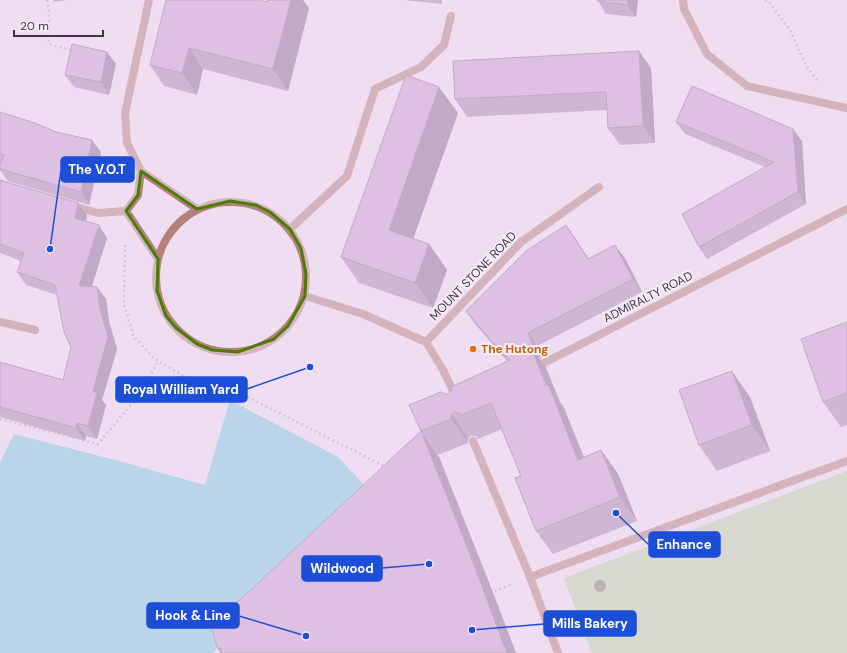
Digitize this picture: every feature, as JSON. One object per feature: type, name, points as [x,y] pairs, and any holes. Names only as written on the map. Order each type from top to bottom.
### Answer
[{"type":"street","points":[[149,0],[125,112],[127,143],[141,171],[197,209]]},
{"type":"street","points":[[683,0],[684,9],[707,54],[747,86],[844,108]]},
{"type":"street","points":[[290,229],[347,176],[375,89],[422,67],[444,45],[452,16]]},
{"type":"street","points":[[68,204],[98,213],[126,211],[138,195],[141,171]]},
{"type":"street","name":"MOUNT STONE ROAD","points":[[426,342],[522,242],[599,187]]},
{"type":"street","points":[[230,201],[256,205],[270,212],[290,229],[301,248],[306,274],[306,296],[299,311],[288,326],[274,339],[238,352],[212,350],[197,344],[176,328],[166,316],[157,291],[158,259],[168,235],[197,209],[230,201]]},
{"type":"street","name":"ADMIRALTY ROAD","points":[[523,373],[538,367],[847,209]]},
{"type":"street","points":[[126,211],[158,259]]},
{"type":"street","points":[[306,296],[364,314],[426,342],[460,401]]},
{"type":"street","points":[[0,322],[35,330]]},
{"type":"street","points":[[474,441],[530,577],[558,653]]},
{"type":"street","points":[[530,577],[847,461]]},
{"type":"path","points":[[47,0],[49,12],[49,44],[76,52]]},
{"type":"path","points":[[765,0],[768,1],[790,30],[806,66],[844,108]]},
{"type":"path","points":[[126,211],[124,306],[134,337],[154,359],[185,377],[232,389],[384,466],[384,473]]},
{"type":"path","points":[[0,419],[98,444],[141,393],[158,361]]},
{"type":"path","points":[[486,594],[530,577]]},
{"type":"highlighted area","points":[[141,171],[197,209],[230,201],[256,205],[270,212],[290,229],[301,248],[306,274],[305,296],[288,326],[274,339],[238,352],[212,350],[197,344],[176,328],[166,316],[157,291],[158,259],[126,211],[138,195]]},
{"type":"green space","points":[[847,471],[847,653],[592,653],[564,578]]},
{"type":"water","points":[[230,400],[338,457],[377,499],[229,633],[213,653],[0,653],[0,463],[14,434],[205,485]]},
{"type":"building","points":[[166,0],[258,0],[267,2],[267,0],[291,0],[273,69],[189,48],[182,73],[150,65]]},
{"type":"building","points":[[597,0],[628,0],[627,5]]},
{"type":"building","points":[[72,44],[107,52],[101,82],[65,75]]},
{"type":"building","points":[[639,51],[643,126],[608,128],[606,92],[455,99],[453,61]]},
{"type":"building","points":[[406,75],[439,87],[389,230],[429,244],[415,283],[341,257]]},
{"type":"building","points":[[692,86],[793,129],[798,192],[699,247],[682,214],[774,162],[676,122]]},
{"type":"building","points":[[0,112],[35,123],[56,132],[92,140],[81,192],[0,169],[4,155],[0,154]]},
{"type":"building","points":[[0,180],[78,203],[75,218],[99,225],[79,286],[97,287],[100,309],[108,337],[93,391],[97,393],[88,426],[77,423],[76,428],[0,407],[0,362],[63,380],[71,347],[64,332],[55,285],[17,272],[24,253],[0,244]]},
{"type":"building","points":[[566,225],[588,259],[615,245],[633,279],[528,333],[533,345],[505,355],[505,357],[466,311],[526,251]]},
{"type":"building","points":[[847,322],[847,393],[823,402],[801,339]]},
{"type":"building","points":[[530,345],[546,385],[548,384],[578,460],[601,450],[620,497],[536,531],[515,478],[521,476],[491,403],[461,415],[454,412],[451,419],[421,431],[409,405],[441,392],[449,394],[452,390],[451,387],[510,360],[505,355]]},
{"type":"building","points":[[732,371],[752,425],[699,445],[679,390]]},
{"type":"building","points":[[421,431],[470,554],[507,653],[222,653],[221,648],[218,649],[211,627]]},
{"type":"place","name":"The V.O.T","points":[[50,249]]},
{"type":"place","name":"The Hutong","points":[[473,349]]},
{"type":"place","name":"Royal William Yard","points":[[310,367]]},
{"type":"place","name":"Enhance","points":[[616,513]]},
{"type":"place","name":"Wildwood","points":[[429,564]]},
{"type":"place","name":"Mills Bakery","points":[[472,630]]},
{"type":"place","name":"Hook & Line","points":[[306,636]]}]
